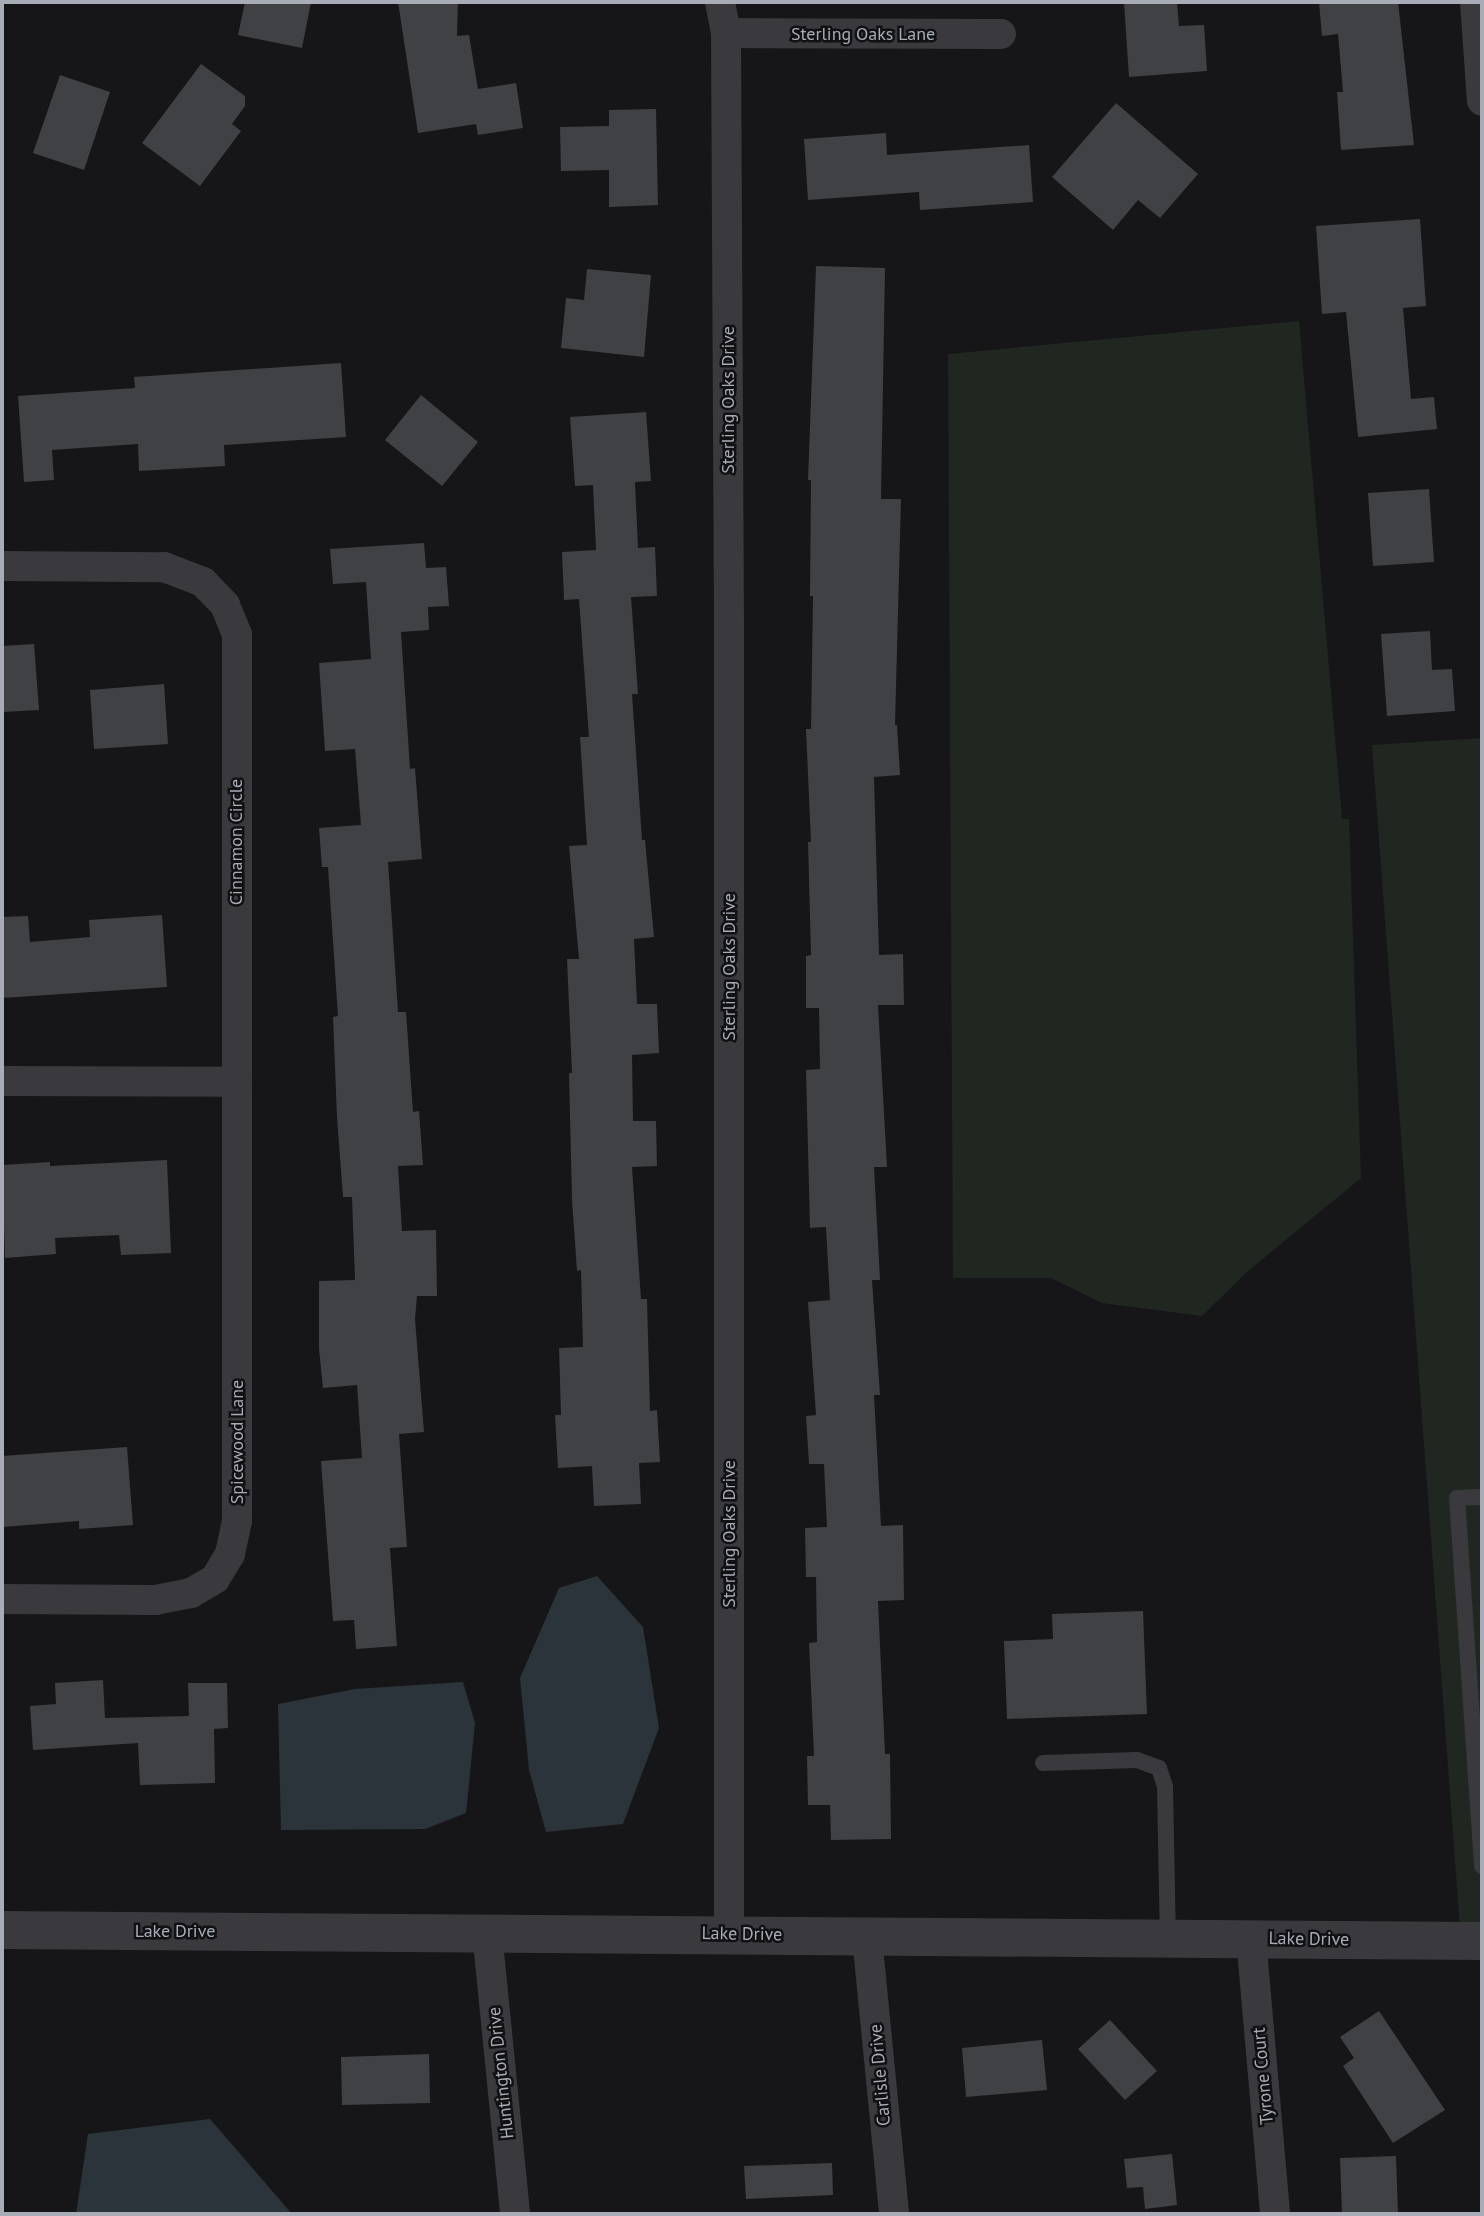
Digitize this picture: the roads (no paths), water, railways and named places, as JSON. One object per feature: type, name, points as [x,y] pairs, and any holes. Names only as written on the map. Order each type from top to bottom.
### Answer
[{"type":"street","name":"Sterling Oaks Drive","points":[[720,2],[726,33],[729,1934]]},
{"type":"street","points":[[1475,2],[1482,101]]},
{"type":"street","name":"Sterling Oaks Lane","points":[[726,33],[1001,34]]},
{"type":"street","name":"Cinnamon Circle","points":[[2,566],[164,568],[203,582],[225,605],[237,634],[236,1082]]},
{"type":"street","points":[[2,1081],[236,1082]]},
{"type":"street","name":"Spicewood Lane","points":[[2,1599],[156,1600],[191,1593],[215,1579],[230,1555],[237,1521],[236,1082]]},
{"type":"street","name":"Lake Drive","points":[[2,1930],[1482,1941]]},
{"type":"street","name":"Huntington Drive","points":[[487,1932],[515,2214]]},
{"type":"street","name":"Carlisle Drive","points":[[867,1937],[894,2214]]},
{"type":"street","name":"Tyrone Court","points":[[1251,1938],[1275,2214]]},
{"type":"lane","points":[[1482,1497],[1457,1498],[1482,1866]]},
{"type":"lane","points":[[1043,1763],[1137,1760],[1159,1768],[1165,1787],[1168,1938]]}]
